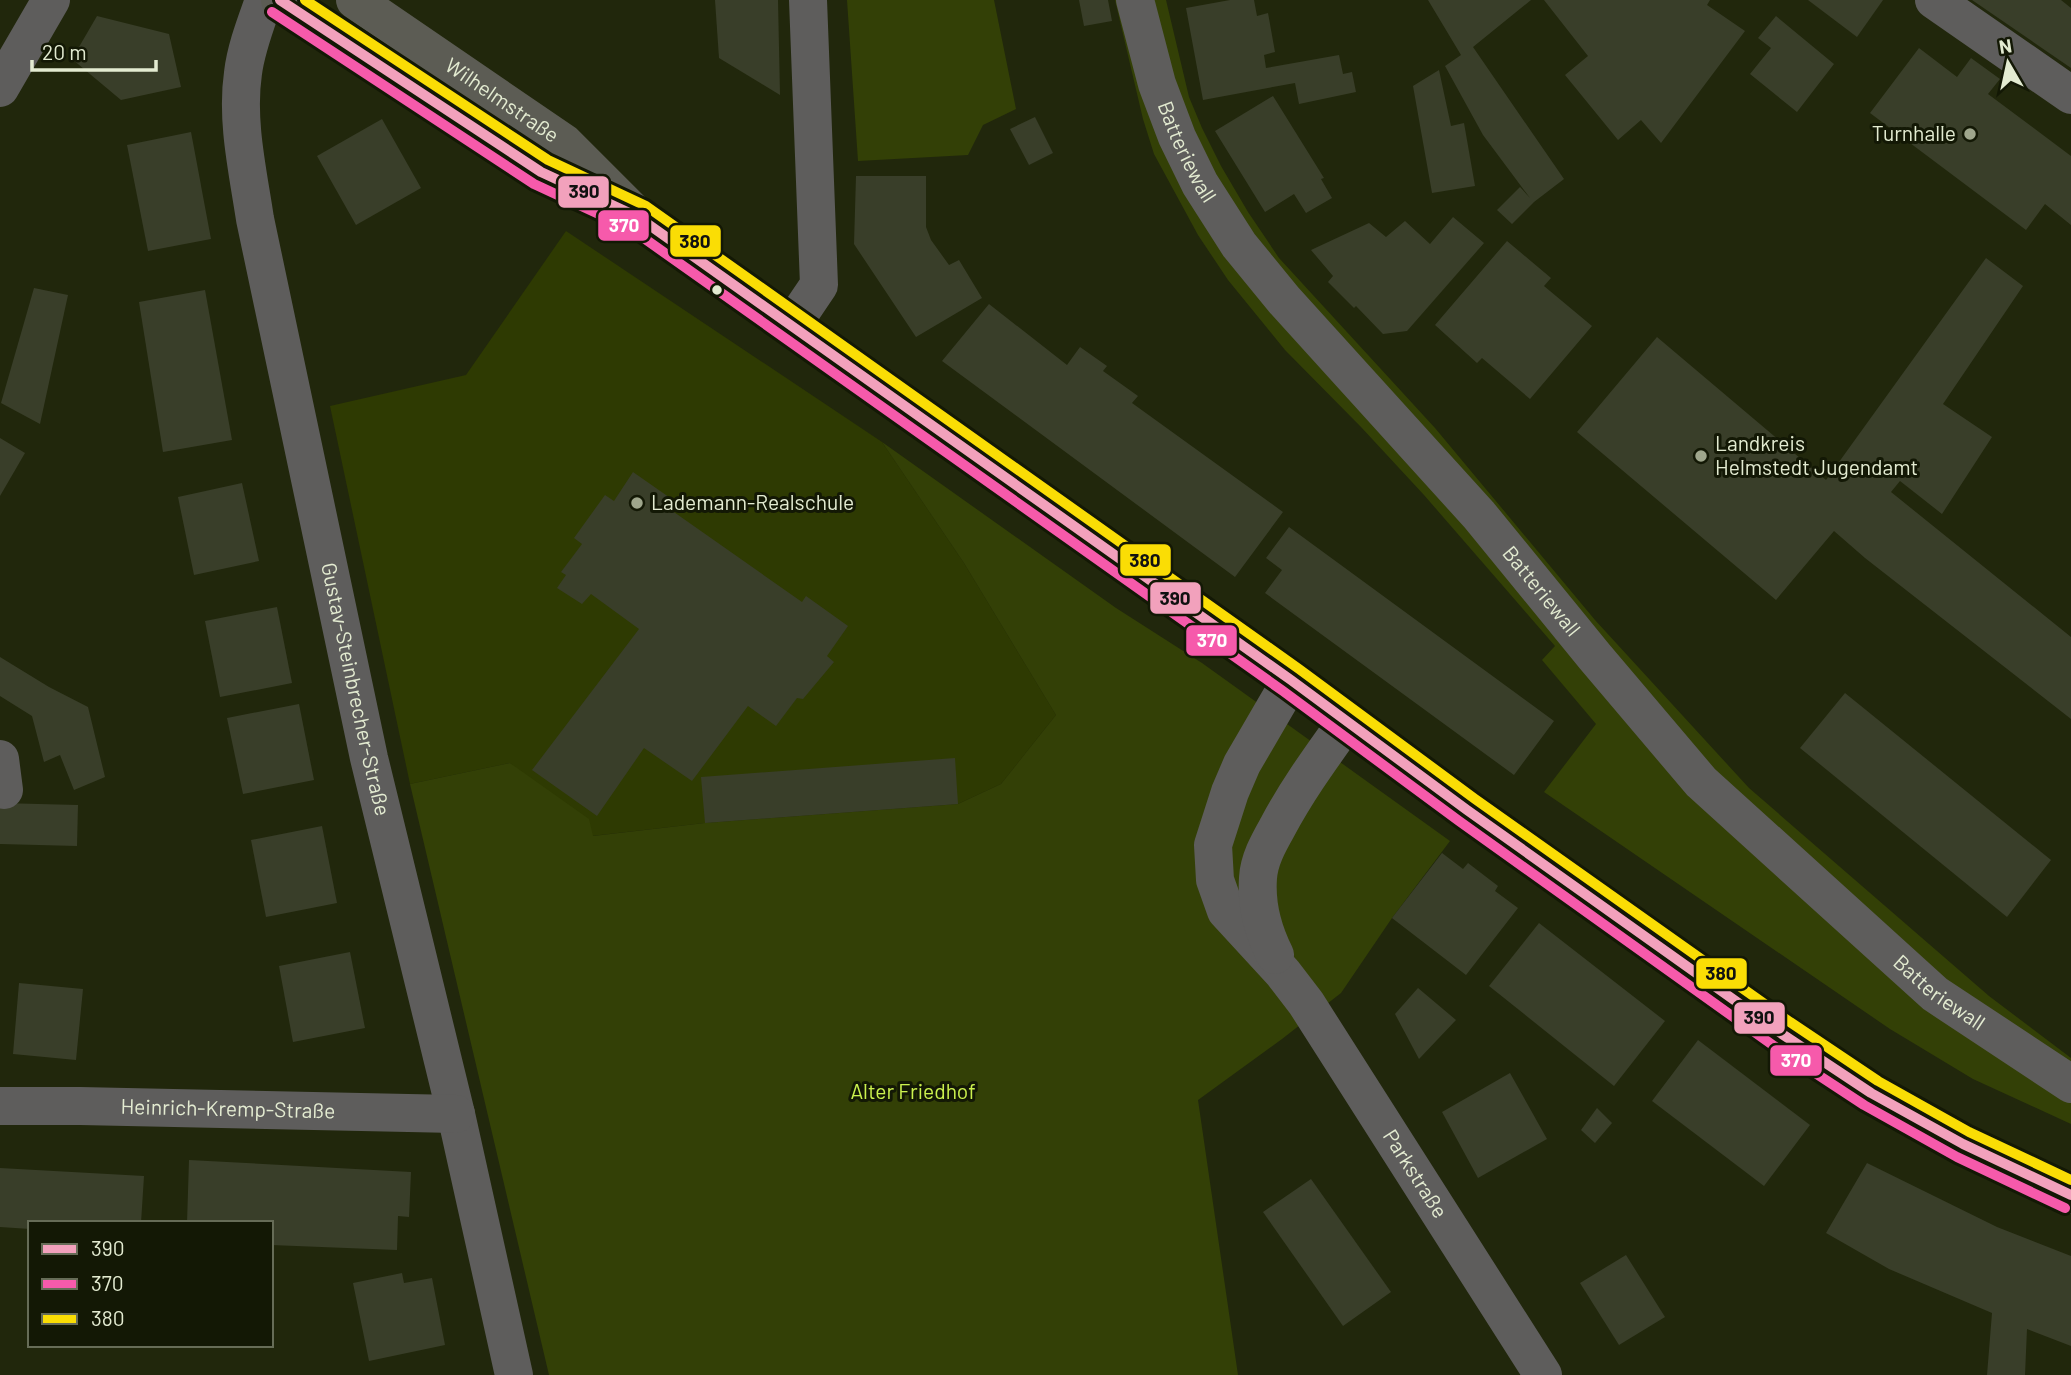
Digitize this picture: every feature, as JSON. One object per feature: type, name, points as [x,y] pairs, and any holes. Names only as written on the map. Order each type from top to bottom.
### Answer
[{"type":"main road","name":"Wilhelmstraße","points":[[280,0],[541,172],[638,217]]},
{"type":"main road","name":"Wilhelmstraße","points":[[361,2],[564,144],[638,217],[1291,680],[1467,810],[1782,1034],[1871,1093],[1963,1144],[2071,1195]]},
{"type":"street","points":[[0,88],[51,0]]},
{"type":"street","name":"Gustav-Steinbrecher-Straße","points":[[264,0],[243,73],[245,153],[255,219],[369,758],[456,1114],[514,1375]]},
{"type":"street","points":[[792,325],[819,285],[808,0]]},
{"type":"street","name":"Batteriewall","points":[[1135,0],[1157,84],[1177,137],[1200,184],[1239,244],[1284,300],[1479,515],[1701,782],[1935,994],[2071,1084]]},
{"type":"street","points":[[1934,0],[2071,95]]},
{"type":"street","name":"Parkstraße","points":[[1291,680],[1242,764],[1213,845],[1215,880],[1226,911],[1283,973],[1306,1003],[1543,1375]]},
{"type":"street","name":"Parkstraße","points":[[1283,973],[1264,932],[1258,905],[1258,876],[1264,853],[1295,795],[1347,721]]},
{"type":"street","name":"Heinrich-Kremp-Straße","points":[[0,1106],[456,1114]]},
{"type":"shaded area","name":"Lademann-Realschule","points":[[566,231],[882,442],[964,563],[1056,715],[1001,784],[958,804],[705,823],[592,836],[510,763],[410,784],[330,406],[466,375]]},
{"type":"green space","points":[[847,0],[994,0],[1016,109],[983,125],[968,155],[858,161]]},
{"type":"green space","points":[[1115,0],[1166,0],[1189,97],[1202,128],[1248,212],[1279,258],[1435,428],[1595,620],[1749,788],[1989,996],[2071,1058],[2071,1124],[1973,1079],[1890,1029],[1544,792],[1596,724],[1542,660],[1555,646],[1424,495],[1285,350],[1228,280],[1198,235],[1154,154]]},
{"type":"green space","name":"Alter Friedhof","points":[[882,442],[1116,608],[1202,663],[1450,841],[1392,918],[1341,993],[1198,1100],[1238,1375],[549,1375],[410,784],[510,763],[589,819],[593,836],[705,823],[958,804],[1001,784],[1056,715],[964,563]]},
{"type":"building","points":[[715,0],[778,0],[780,95],[719,58]]},
{"type":"building","points":[[1079,0],[1108,0],[1112,21],[1084,26]]},
{"type":"building","points":[[1230,0],[1254,0],[1257,16],[1268,13],[1275,52],[1264,55],[1266,68],[1339,55],[1343,74],[1352,72],[1356,92],[1299,104],[1295,83],[1203,100],[1186,8]]},
{"type":"building","points":[[1428,0],[1531,0],[1473,47],[1564,179],[1534,202],[1512,224],[1497,210],[1520,187],[1530,198],[1483,135],[1445,66],[1461,55]]},
{"type":"building","points":[[1544,0],[1710,0],[1707,5],[1745,31],[1661,143],[1641,120],[1618,140],[1565,75],[1588,56]]},
{"type":"building","points":[[1808,0],[1883,0],[1857,37]]},
{"type":"building","points":[[1972,0],[2061,0],[2071,8],[2071,68]]},
{"type":"building","points":[[97,16],[169,34],[181,87],[121,100],[72,59]]},
{"type":"building","points":[[1776,16],[1834,64],[1797,112],[1750,74],[1771,48],[1758,38]]},
{"type":"building","name":"Turnhalle","points":[[1919,48],[1957,77],[1971,58],[2000,79],[1988,94],[2071,156],[2071,225],[2045,204],[2026,230],[1870,113]]},
{"type":"building","points":[[1439,70],[1451,126],[1464,123],[1475,186],[1432,193],[1413,86]]},
{"type":"building","points":[[1273,96],[1324,178],[1321,179],[1332,198],[1306,213],[1294,194],[1265,212],[1215,131]]},
{"type":"building","points":[[1035,117],[1053,153],[1029,165],[1010,129]]},
{"type":"building","points":[[382,119],[421,188],[356,225],[317,156]]},
{"type":"building","points":[[191,132],[211,239],[148,251],[127,145]]},
{"type":"building","points":[[856,176],[926,176],[926,227],[931,240],[949,265],[959,260],[982,298],[916,337],[854,244]]},
{"type":"building","points":[[1453,217],[1484,243],[1407,331],[1383,334],[1328,282],[1333,276],[1311,250],[1369,223],[1386,237],[1405,221],[1430,244]]},
{"type":"building","points":[[1507,241],[1551,278],[1544,286],[1592,326],[1530,399],[1482,358],[1477,363],[1435,325]]},
{"type":"building","points":[[1986,258],[2023,286],[1943,404],[1992,437],[1942,514],[1900,481],[1891,492],[2071,637],[2071,719],[1834,531],[1776,600],[1577,432],[1657,337],[1826,480]]},
{"type":"building","points":[[34,288],[68,295],[40,424],[1,403]]},
{"type":"building","points":[[205,290],[232,440],[163,452],[139,302]]},
{"type":"building","points":[[989,304],[1067,365],[1080,347],[1107,366],[1103,371],[1138,396],[1132,403],[1283,512],[1235,577],[942,361]]},
{"type":"building","points":[[0,438],[25,453],[0,496]]},
{"type":"building","points":[[633,472],[676,502],[671,510],[802,602],[806,596],[848,626],[827,656],[834,662],[803,699],[797,698],[776,726],[748,706],[692,781],[644,748],[597,816],[532,770],[639,629],[591,594],[582,604],[557,588],[566,575],[561,572],[582,544],[574,538],[605,495],[614,501]]},
{"type":"building","points":[[242,483],[259,561],[194,575],[178,497]]},
{"type":"building","points":[[1289,527],[1554,721],[1514,775],[1265,593],[1282,570],[1266,558]]},
{"type":"building","points":[[277,607],[292,683],[220,697],[205,621]]},
{"type":"building","points":[[0,657],[88,707],[105,777],[74,790],[60,755],[44,762],[32,716],[0,696]]},
{"type":"building","points":[[1845,693],[2051,860],[2007,917],[1800,748]]},
{"type":"building","points":[[299,704],[314,780],[243,794],[227,718]]},
{"type":"building","points":[[955,758],[958,804],[705,823],[701,777]]},
{"type":"building","points":[[0,803],[78,805],[77,846],[0,844]]},
{"type":"building","points":[[322,826],[337,903],[266,917],[251,840]]},
{"type":"building","points":[[1442,853],[1463,869],[1468,863],[1498,886],[1495,891],[1518,908],[1466,975],[1392,918]]},
{"type":"building","points":[[1539,923],[1665,1021],[1614,1086],[1489,986]]},
{"type":"building","points":[[350,952],[365,1028],[293,1042],[279,966]]},
{"type":"building","points":[[19,983],[83,989],[76,1060],[13,1054]]},
{"type":"building","points":[[1418,988],[1456,1020],[1419,1059],[1395,1014]]},
{"type":"building","points":[[1698,1040],[1810,1125],[1764,1186],[1652,1101]]},
{"type":"building","points":[[1510,1073],[1547,1139],[1478,1178],[1442,1112]]},
{"type":"building","points":[[1597,1108],[1612,1123],[1595,1143],[1581,1130]]},
{"type":"building","points":[[189,1160],[411,1172],[409,1217],[398,1216],[397,1250],[273,1245],[273,1221],[187,1221]]},
{"type":"building","points":[[1867,1163],[1997,1227],[2071,1256],[2071,1346],[2027,1329],[2025,1375],[1987,1375],[1992,1313],[1889,1269],[1826,1233]]},
{"type":"building","points":[[0,1168],[144,1176],[141,1221],[28,1221],[28,1229],[0,1227]]},
{"type":"building","points":[[1311,1179],[1391,1292],[1343,1326],[1263,1212]]},
{"type":"building","points":[[1626,1255],[1665,1317],[1619,1345],[1580,1283]]},
{"type":"building","points":[[402,1273],[404,1283],[432,1278],[445,1345],[369,1361],[353,1283]]},
{"type":"transit line","name":"390","points":[[280,0],[541,172],[638,217],[1291,680],[1467,810],[1782,1034],[1871,1093],[1963,1144],[2071,1195]]},
{"type":"transit line","name":"380","points":[[305,0],[548,160],[646,206],[1299,669],[1475,799],[1790,1022],[1878,1081],[1969,1132],[2071,1180]]},
{"type":"transit line","name":"370","points":[[272,12],[534,184],[631,229],[1283,691],[1459,821],[1774,1046],[1864,1105],[1957,1157],[2065,1208]]},
{"type":"place","name":"Turnhalle","points":[[1970,134]]},
{"type":"place","name":"Landkreis Helmstedt Jugendamt","points":[[1701,456]]},
{"type":"place","name":"Lademann-Realschule","points":[[637,503]]}]
